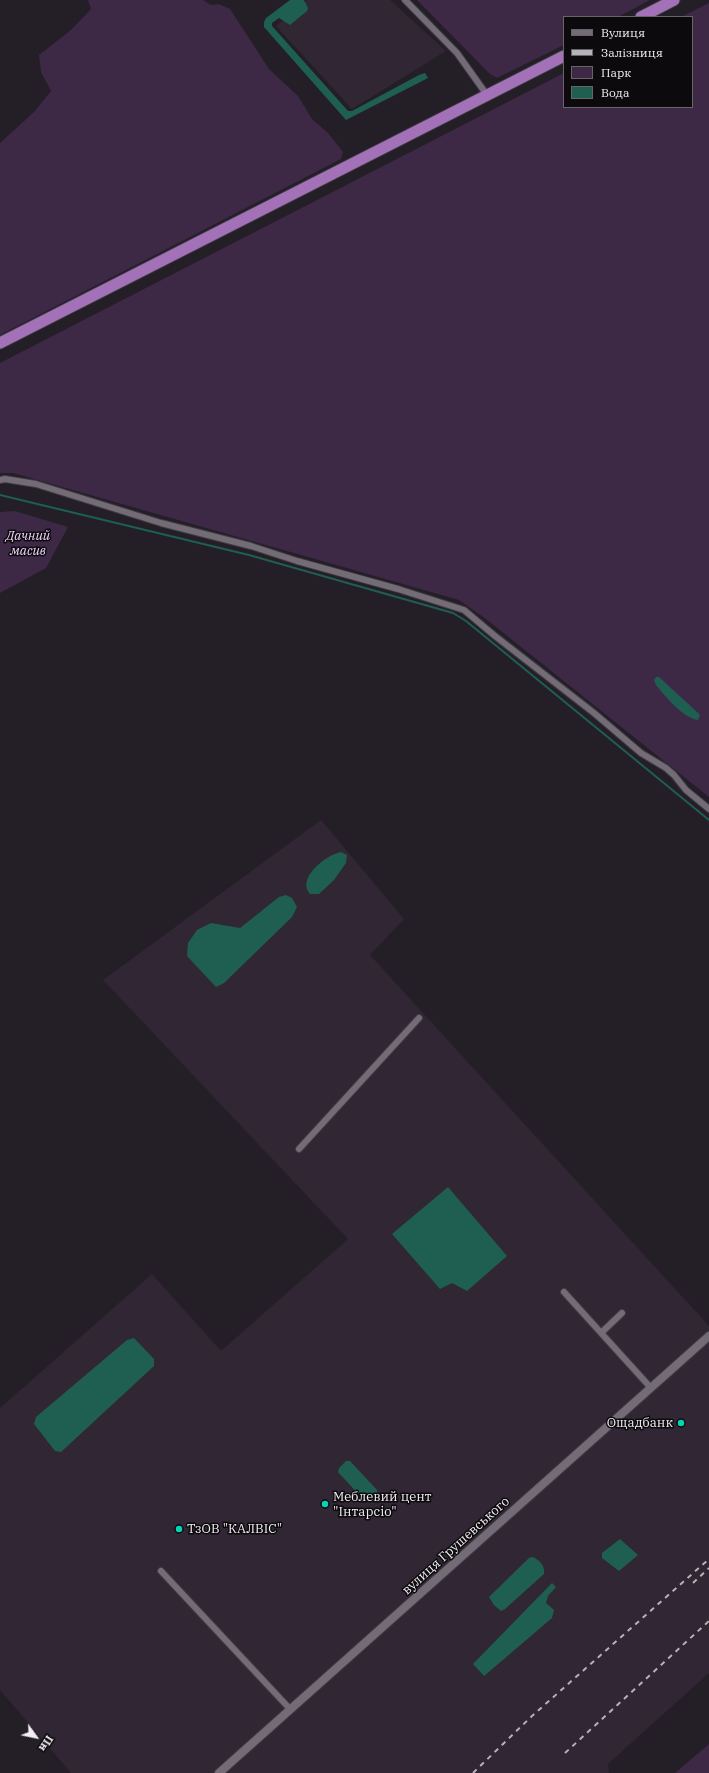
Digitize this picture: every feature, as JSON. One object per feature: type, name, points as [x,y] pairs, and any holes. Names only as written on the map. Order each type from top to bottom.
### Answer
[{"type":"highway","points":[[643,16],[674,0]]},
{"type":"highway","points":[[0,343],[563,57]]},
{"type":"street","points":[[405,0],[457,53],[487,95]]},
{"type":"street","points":[[0,480],[5,479],[36,484],[161,523],[251,546],[460,608],[594,713],[641,753],[666,768],[674,775],[686,790],[709,809]]},
{"type":"street","points":[[299,1149],[419,1018]]},
{"type":"street","points":[[564,1292],[651,1388]]},
{"type":"street","points":[[601,1334],[622,1313]]},
{"type":"street","name":"вулиця Грушевського","points":[[219,1773],[709,1336]]},
{"type":"street","points":[[161,1571],[290,1709]]},
{"type":"shaded area","points":[[307,0],[390,0],[446,51],[352,109],[276,26]]},
{"type":"shaded area","points":[[321,820],[404,919],[370,955],[709,1326],[709,1673],[608,1764],[609,1773],[71,1773],[0,1690],[0,1408],[152,1274],[221,1351],[348,1239],[103,980]]},
{"type":"green space","points":[[88,0],[203,0],[211,5],[219,4],[230,9],[269,69],[298,96],[312,119],[328,133],[343,152],[341,159],[0,335],[0,143],[34,112],[51,91],[41,72],[39,55],[71,30],[91,9]]},
{"type":"green space","points":[[417,0],[650,0],[620,16],[563,16],[563,45],[497,78],[490,74]]},
{"type":"green space","points":[[709,3],[709,797],[486,619],[459,600],[13,473],[0,473],[0,363],[563,74],[563,108],[693,108],[693,16],[683,16]]},
{"type":"green space","name":"Дачний масив","points":[[15,511],[68,527],[46,568],[0,593],[0,512]]},
{"type":"green space","points":[[709,1744],[709,1773],[675,1773]]},
{"type":"water","points":[[290,0],[304,0],[308,8],[307,11],[290,25],[279,18],[272,23],[272,26],[348,111],[352,111],[419,75],[425,73],[428,78],[346,120],[264,27],[266,18]]},
{"type":"water","points":[[656,677],[659,677],[700,715],[698,720],[680,711],[669,700],[656,685],[654,680]]},
{"type":"water","points":[[341,852],[347,855],[346,863],[334,880],[319,894],[310,894],[307,888],[307,881],[310,874],[321,862]]},
{"type":"water","points":[[286,895],[292,898],[297,907],[292,917],[224,983],[216,987],[187,956],[188,943],[197,930],[211,923],[240,928],[279,897]]},
{"type":"water","points":[[448,1187],[507,1256],[467,1291],[452,1283],[440,1289],[392,1234]]},
{"type":"water","points":[[134,1338],[154,1359],[154,1366],[61,1452],[55,1451],[34,1424],[36,1417],[127,1340]]},
{"type":"water","points":[[346,1461],[350,1461],[377,1490],[378,1494],[371,1501],[366,1501],[362,1498],[338,1472],[339,1468]]},
{"type":"water","points":[[620,1539],[638,1555],[619,1571],[602,1558],[602,1553]]},
{"type":"water","points":[[533,1557],[542,1564],[544,1574],[501,1611],[494,1605],[489,1597],[529,1558]]},
{"type":"water","points":[[552,1583],[556,1587],[548,1596],[546,1603],[554,1610],[552,1618],[484,1676],[473,1664]]},
{"type":"waterway","points":[[0,495],[249,555],[453,613],[466,621],[709,820]]},
{"type":"railway","points":[[473,1773],[532,1716],[709,1559]]},
{"type":"railway","points":[[693,1583],[709,1568]]},
{"type":"railway","points":[[565,1753],[709,1621]]},
{"type":"place","name":"Ощадбанк","points":[[681,1423]]},
{"type":"place","name":"Меблевий цент \"Інтарсіо\"","points":[[325,1504]]},
{"type":"place","name":"ТзОВ \"КАЛВІС\"","points":[[179,1529]]}]
